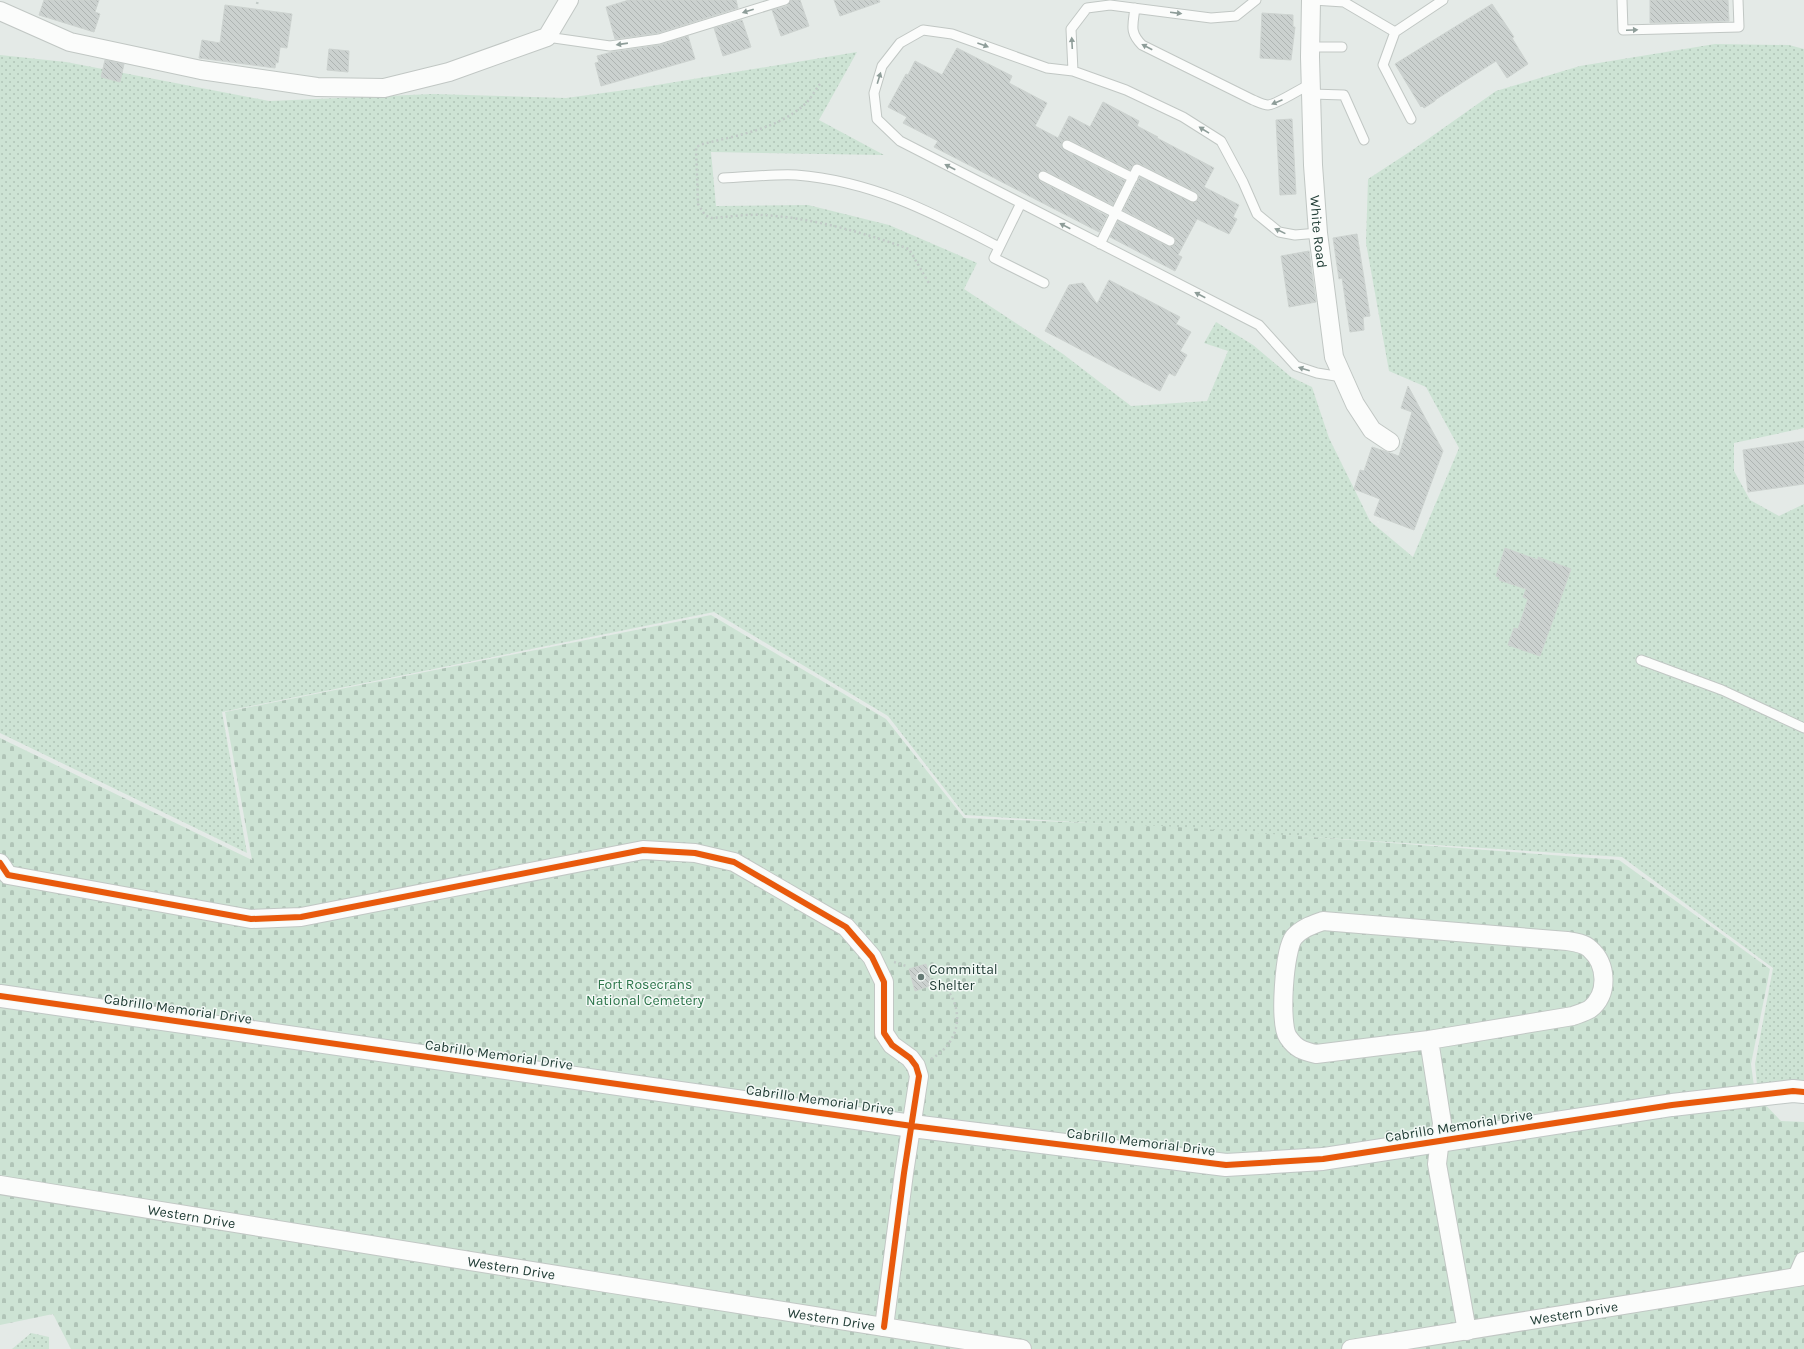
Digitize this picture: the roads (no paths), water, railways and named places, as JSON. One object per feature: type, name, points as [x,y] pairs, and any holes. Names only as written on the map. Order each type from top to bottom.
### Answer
[{"type":"main road","name":"Cabrillo Memorial Drive","points":[[0,996],[912,1126],[1226,1165],[1323,1159],[1672,1105],[1793,1091],[1804,1092]]},
{"type":"street","points":[[0,11],[70,42],[201,70],[317,87],[384,88],[449,72],[547,37],[569,0]]},
{"type":"street","name":"White Road","points":[[1312,0],[1310,46],[1313,165],[1318,233],[1334,357],[1355,404],[1372,430],[1390,442]]},
{"type":"street","points":[[3,871],[251,919],[301,918],[643,850],[695,853],[734,862],[846,927],[872,957],[884,982],[884,1033],[892,1045],[910,1058],[916,1066],[919,1076],[904,1173],[884,1327]]},
{"type":"street","points":[[1323,921],[1567,941],[1580,943],[1590,948],[1599,961],[1604,976],[1602,994],[1590,1009],[1572,1016],[1429,1040],[1316,1054],[1300,1050],[1287,1036],[1283,1016],[1287,956],[1294,938],[1307,926],[1323,921]]},
{"type":"street","points":[[1429,1040],[1442,1123],[1437,1164],[1467,1331]]},
{"type":"street","name":"Western Drive","points":[[0,1185],[1022,1349]]},
{"type":"street","name":"Western Drive","points":[[1351,1349],[1467,1331],[1802,1271]]},
{"type":"lane","points":[[547,37],[610,46],[659,39],[785,0]]},
{"type":"lane","points":[[1073,71],[1071,29],[1087,8],[1110,5],[1210,18],[1236,16],[1256,0]]},
{"type":"lane","points":[[1312,0],[1344,2],[1395,32]]},
{"type":"lane","points":[[1411,119],[1383,65],[1395,32],[1443,0]]},
{"type":"lane","points":[[1622,0],[1623,30],[1739,27],[1738,0]]},
{"type":"lane","points":[[1135,8],[1132,30],[1135,38],[1142,45],[1253,100],[1268,106],[1278,103],[1290,94],[1311,89],[1344,95],[1364,140]]},
{"type":"lane","points":[[1318,233],[1295,235],[1279,232],[1256,214],[1243,182],[1221,141],[1176,114],[1126,90],[1073,71],[1047,68],[952,34],[923,30],[900,43],[882,66],[874,94],[877,119],[900,141],[1258,325],[1296,366],[1317,373],[1342,377]]},
{"type":"lane","points":[[1310,46],[1342,47]]},
{"type":"lane","points":[[1067,145],[1133,178]]},
{"type":"lane","points":[[1100,244],[1137,169],[1193,197]]},
{"type":"lane","points":[[723,178],[796,175],[842,181],[885,193],[927,210],[999,247]]},
{"type":"lane","points":[[1043,176],[1170,242]]},
{"type":"lane","points":[[1021,203],[994,258],[1044,284]]},
{"type":"lane","points":[[1641,660],[1722,690],[1804,728]]},
{"type":"place","name":"Committal Shelter","points":[[921,977]]},
{"type":"park label","name":"Fort Rosecrans National Cemetery","points":[[645,992]]}]
